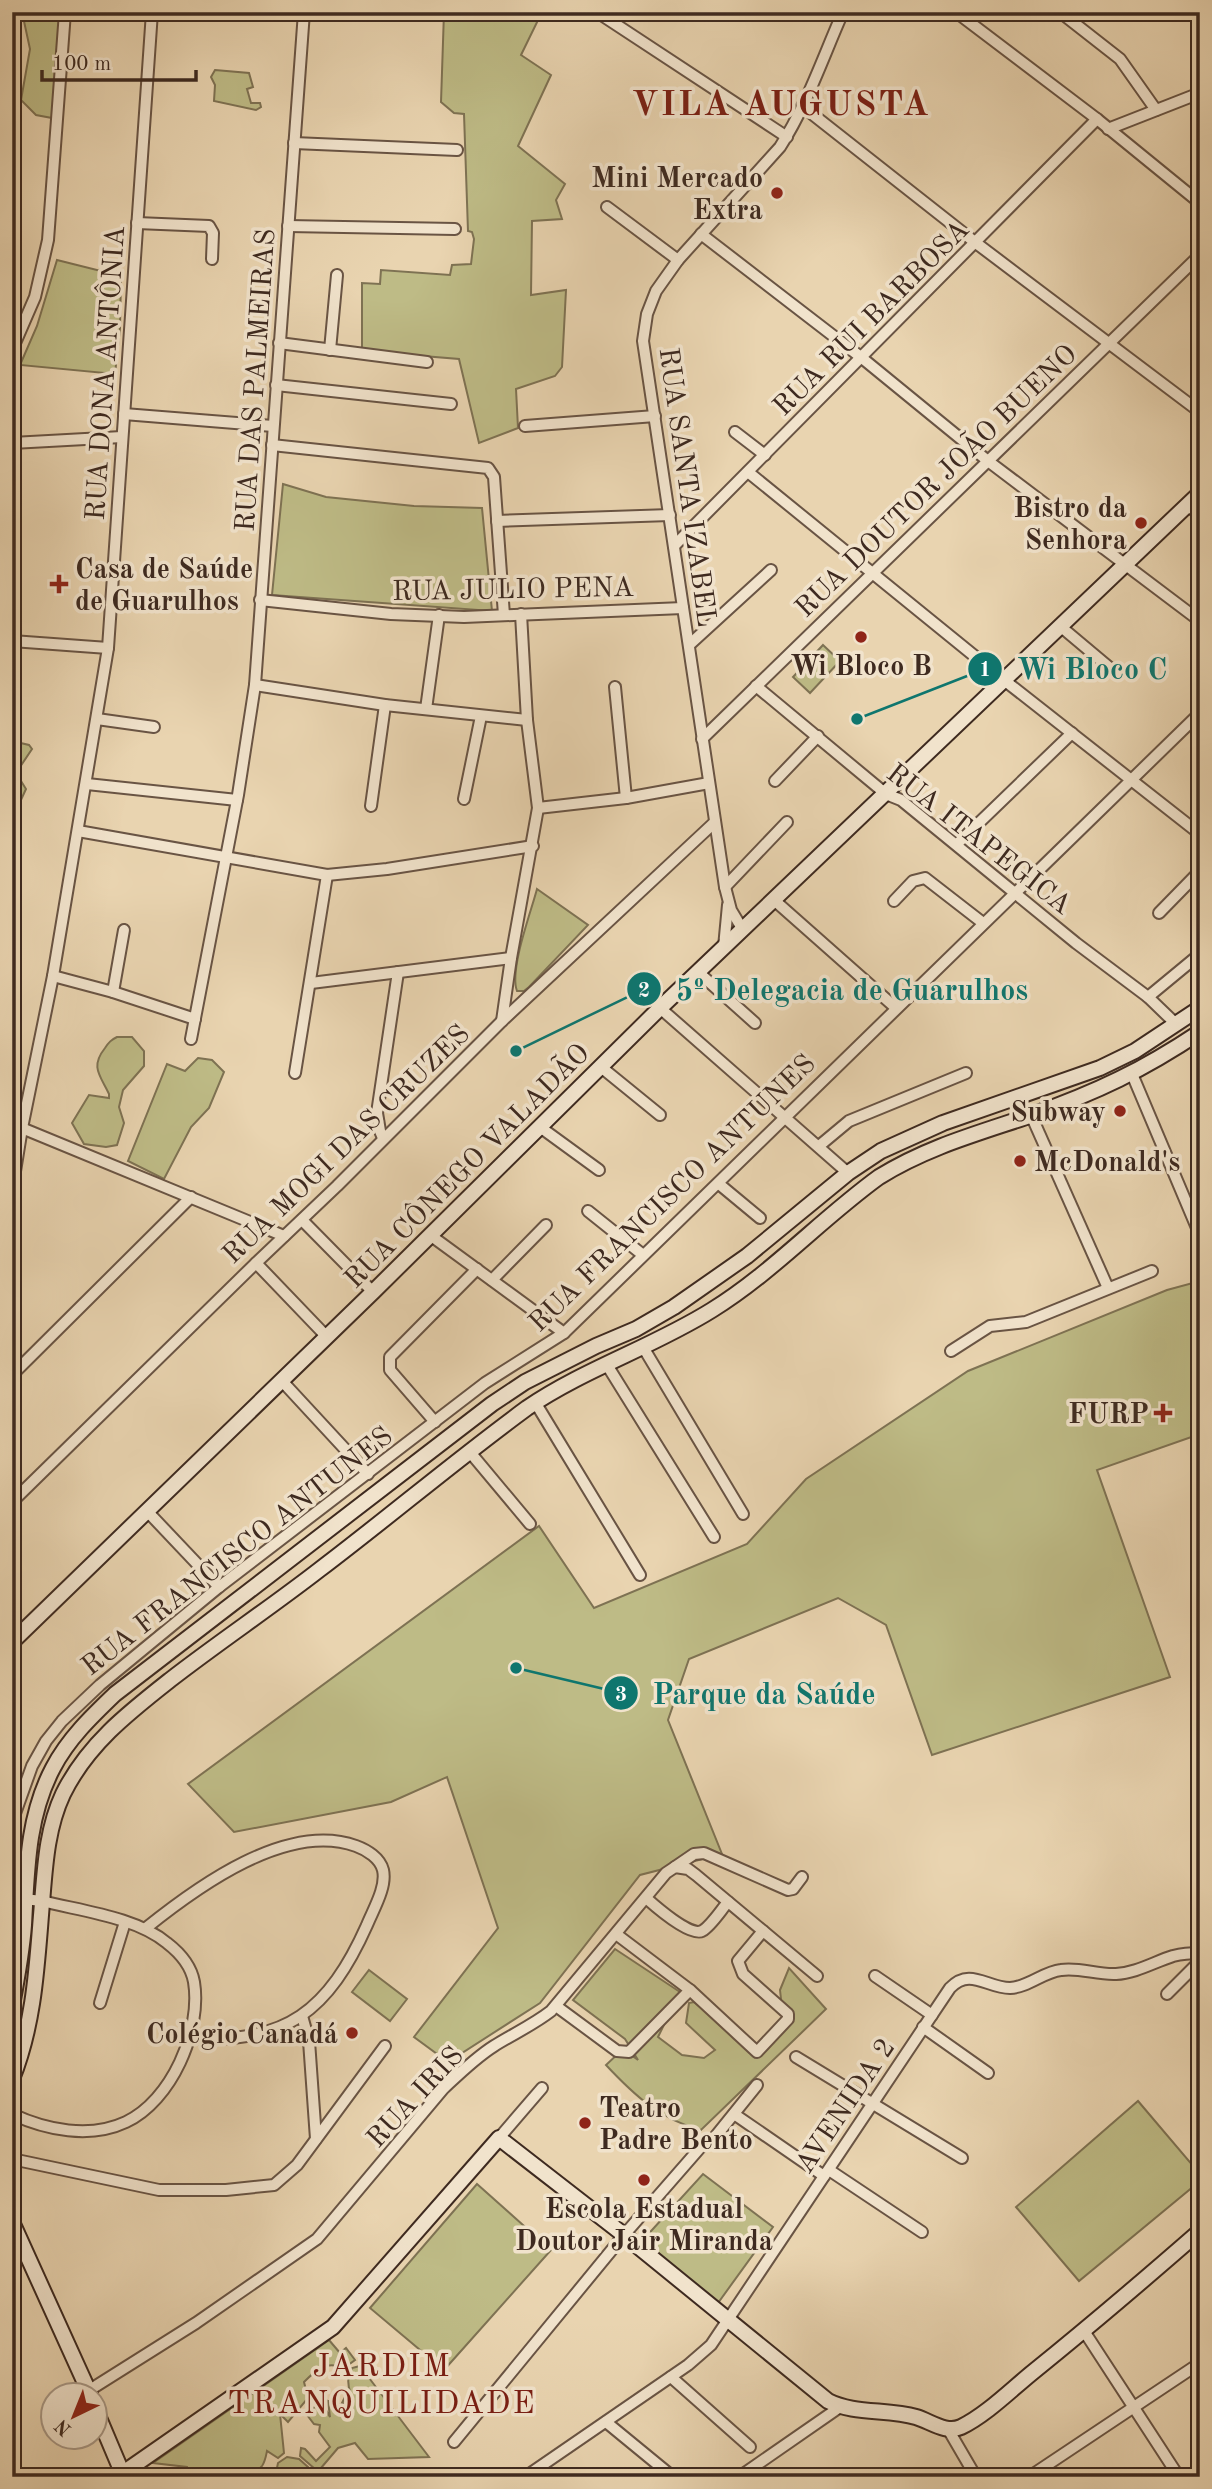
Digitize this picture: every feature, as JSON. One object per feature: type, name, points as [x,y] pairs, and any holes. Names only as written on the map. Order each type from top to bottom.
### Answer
[{"type":"main road","name":"RUA CÔNEGO VALADÃO","points":[[12,1642],[373,1292],[660,1008],[1200,493]]},
{"type":"main road","points":[[12,2005],[24,1926],[18,1896],[43,1789],[54,1766],[87,1720],[115,1694],[514,1388],[643,1325],[697,1292],[747,1256],[848,1173],[881,1151],[909,1137],[1100,1068],[1135,1051],[1200,1008]]},
{"type":"main road","points":[[12,2079],[25,2042],[33,2006],[47,1845],[58,1808],[63,1795],[97,1741],[131,1711],[319,1570],[535,1402],[691,1322],[732,1297],[865,1187],[897,1166],[945,1143],[1091,1093],[1132,1074],[1200,1032]]},
{"type":"main road","points":[[378,1491],[394,1511]]},
{"type":"main road","points":[[108,2439],[123,2475],[333,2327],[499,2138],[624,2235],[828,2401],[840,2407],[888,2411],[918,2417],[948,2429],[960,2427],[993,2405],[1200,2231]]},
{"type":"main road","points":[[13,2225],[83,2380]]},
{"type":"street","points":[[12,350],[35,297],[48,240],[65,12]]},
{"type":"street","name":"RUA DONA ANTÔNIA","points":[[12,1190],[17,1126],[53,976],[108,648],[152,12]]},
{"type":"street","name":"RUA DAS PALMEIRAS","points":[[191,1039],[237,800],[255,685],[304,12]]},
{"type":"street","points":[[352,12],[390,15]]},
{"type":"street","points":[[597,12],[787,137]]},
{"type":"street","name":"RUA SANTA IZABEL","points":[[743,930],[735,919],[725,887],[643,341],[647,314],[656,291],[678,260],[787,137],[843,12]]},
{"type":"street","points":[[956,12],[1097,119],[1200,203]]},
{"type":"street","points":[[1060,12],[1120,59],[1156,110]]},
{"type":"street","points":[[12,19],[15,57],[12,85]]},
{"type":"street","points":[[1108,129],[1200,93]]},
{"type":"street","points":[[802,106],[976,243],[1200,412]]},
{"type":"street","name":"RUA RUI BARBOSA","points":[[674,545],[1097,119]]},
{"type":"street","points":[[294,143],[457,150]]},
{"type":"street","points":[[607,207],[678,260]]},
{"type":"street","points":[[137,223],[211,227],[214,237],[212,259]]},
{"type":"street","points":[[288,226],[455,229]]},
{"type":"street","points":[[701,234],[862,358],[988,461],[1200,621]]},
{"type":"street","name":"RUA DOUTOR JOÃO BUENO","points":[[702,739],[1200,255]]},
{"type":"street","points":[[330,350],[337,275]]},
{"type":"street","points":[[279,344],[427,362]]},
{"type":"street","points":[[276,385],[451,404]]},
{"type":"street","points":[[124,414],[273,426]]},
{"type":"street","points":[[525,426],[655,416]]},
{"type":"street","points":[[735,432],[765,455]]},
{"type":"street","points":[[12,443],[121,436]]},
{"type":"street","points":[[272,445],[484,466],[490,470],[494,477],[504,615]]},
{"type":"street","points":[[748,472],[1004,680],[1199,833]]},
{"type":"street","points":[[1187,505],[1200,515]]},
{"type":"street","points":[[497,522],[670,515]]},
{"type":"street","points":[[689,645],[771,570]]},
{"type":"street","name":"RUA JULIO PENA","points":[[260,600],[391,614],[464,617],[683,608]]},
{"type":"street","points":[[502,1021],[510,958],[538,808],[527,720],[521,614]]},
{"type":"street","points":[[426,709],[439,615]]},
{"type":"street","points":[[1060,626],[1116,673]]},
{"type":"street","points":[[12,641],[108,648]]},
{"type":"street","points":[[255,685],[385,705],[527,720]]},
{"type":"street","name":"RUA ITAPEGICA","points":[[757,685],[886,794],[901,800],[957,844],[1086,951],[1148,997],[1176,1024]]},
{"type":"street","points":[[615,687],[626,798]]},
{"type":"street","points":[[371,806],[385,705]]},
{"type":"street","name":"RUA FRANCISCO ANTUNES","points":[[12,1822],[32,1766],[46,1741],[62,1721],[100,1685],[219,1587],[485,1383],[564,1333],[719,1184],[1014,891],[1200,713]]},
{"type":"street","points":[[464,799],[481,716]]},
{"type":"street","points":[[97,719],[154,727]]},
{"type":"street","points":[[957,844],[1072,733]]},
{"type":"street","points":[[775,781],[818,736]]},
{"type":"street","points":[[538,808],[626,798],[709,783]]},
{"type":"street","points":[[87,784],[237,800]]},
{"type":"street","name":"RUA MOGI DAS CRUZES","points":[[12,1502],[502,1021],[715,822]]},
{"type":"street","points":[[725,887],[787,822]]},
{"type":"street","points":[[78,831],[327,876],[533,846]]},
{"type":"street","points":[[1158,913],[1200,871]]},
{"type":"street","points":[[295,1073],[327,876]]},
{"type":"street","points":[[894,901],[912,881],[925,878],[983,923]]},
{"type":"street","points":[[774,900],[896,1008]]},
{"type":"street","name":"RUA SANTA IZABEL","points":[[724,947],[729,902]]},
{"type":"street","points":[[113,992],[124,930]]},
{"type":"street","points":[[1148,997],[1200,954]]},
{"type":"street","points":[[311,983],[510,958]]},
{"type":"street","points":[[383,1138],[377,1113],[398,972]]},
{"type":"street","points":[[698,972],[755,1023]]},
{"type":"street","points":[[53,976],[195,1019]]},
{"type":"street","points":[[660,1008],[848,1173]]},
{"type":"street","points":[[601,1067],[660,1115]]},
{"type":"street","points":[[819,1146],[849,1121],[966,1073]]},
{"type":"street","points":[[1132,1074],[1200,1235]]},
{"type":"street","points":[[1031,1115],[1108,1288]]},
{"type":"street","points":[[17,1126],[284,1236]]},
{"type":"street","points":[[540,1127],[599,1170]]},
{"type":"street","points":[[719,1184],[760,1218]]},
{"type":"street","points":[[12,1376],[191,1197]]},
{"type":"street","points":[[588,1211],[643,1255]]},
{"type":"street","points":[[302,1220],[373,1292]]},
{"type":"street","points":[[492,1280],[546,1225]]},
{"type":"street","points":[[430,1235],[564,1333]]},
{"type":"street","points":[[256,1263],[327,1336]]},
{"type":"street","points":[[435,1422],[390,1370],[389,1364],[392,1354],[477,1269]]},
{"type":"street","points":[[951,1351],[990,1326],[1026,1322],[1152,1270]]},
{"type":"street","points":[[643,1347],[743,1514]]},
{"type":"street","points":[[607,1365],[714,1537]]},
{"type":"street","points":[[282,1381],[368,1474]]},
{"type":"street","points":[[535,1402],[640,1575]]},
{"type":"street","points":[[469,1451],[530,1524]]},
{"type":"street","points":[[147,1511],[219,1587]]},
{"type":"street","points":[[146,1928],[199,1888],[228,1871],[262,1855],[299,1843],[348,1843],[363,1849],[383,1867],[381,1889],[349,1962],[335,1983],[302,2016],[257,2036],[191,2038]]},
{"type":"street","points":[[675,1867],[694,1854],[704,1853],[788,1890],[793,1889],[802,1877]]},
{"type":"street","points":[[675,1867],[688,1869],[817,1976]]},
{"type":"street","name":"RUA IRIS","points":[[108,2381],[317,2239],[443,2089],[462,2070],[494,2046],[532,2026],[556,2006],[666,1873],[675,1867]]},
{"type":"street","points":[[12,2114],[58,2130],[110,2128],[125,2122],[153,2103],[168,2083],[191,2038],[194,1981],[188,1965],[166,1941],[146,1928],[18,1896]]},
{"type":"street","points":[[646,1898],[686,1929],[695,1932],[702,1931],[728,1902]]},
{"type":"street","points":[[100,2003],[125,1922]]},
{"type":"street","points":[[616,1934],[690,1990],[753,2051],[760,2051],[788,2019],[788,2014],[743,1974],[739,1967],[738,1961],[763,1931]]},
{"type":"street","name":"AVENIDA 2","points":[[525,2477],[671,2377],[711,2345],[957,1980],[966,1978],[1009,1988],[1024,1986],[1045,1974],[1062,1970],[1117,1974],[1174,1956],[1200,1953]]},
{"type":"street","points":[[1167,1994],[1200,1961]]},
{"type":"street","points":[[875,1976],[932,2015]]},
{"type":"street","points":[[556,2006],[617,2051],[624,2053],[629,2052],[690,1990]]},
{"type":"street","points":[[302,2016],[309,2041],[316,2139]]},
{"type":"street","points":[[923,2027],[988,2073]]},
{"type":"street","points":[[12,2159],[159,2190],[253,2189],[274,2185],[286,2177],[385,2046]]},
{"type":"street","points":[[796,2057],[962,2158]]},
{"type":"street","points":[[454,2442],[624,2235],[757,2085]]},
{"type":"street","points":[[499,2138],[542,2088]]},
{"type":"street","points":[[734,2114],[922,2232]]},
{"type":"street","points":[[1084,2331],[1179,2477]]},
{"type":"street","points":[[1029,2477],[1200,2363]]},
{"type":"street","points":[[671,2377],[750,2447]]},
{"type":"street","points":[[739,2477],[840,2407]]},
{"type":"street","points":[[606,2422],[673,2477]]},
{"type":"street","points":[[948,2429],[976,2477]]},
{"type":"shaded area","points":[[22,12],[60,12],[52,118],[36,115],[21,100],[30,49]]},
{"type":"shaded area","points":[[444,12],[542,12],[521,55],[551,75],[518,146],[565,184],[556,200],[562,219],[532,221],[531,295],[566,290],[562,367],[555,376],[516,389],[518,428],[479,443],[459,359],[362,351],[362,283],[380,284],[381,270],[450,275],[452,265],[471,264],[474,239],[472,232],[468,231],[464,114],[454,113],[441,102]]},
{"type":"shaded area","points":[[215,70],[249,73],[253,87],[247,89],[251,103],[260,103],[261,107],[256,110],[214,101],[215,85],[211,77]]},
{"type":"shaded area","points":[[57,260],[121,276],[120,328],[115,374],[20,365],[37,326]]},
{"type":"shaded area","points":[[283,484],[326,497],[414,506],[482,508],[492,611],[272,595]]},
{"type":"shaded area","points":[[823,645],[840,661],[810,693],[793,677]]},
{"type":"shaded area","points":[[12,741],[29,745],[32,749],[16,773],[26,789],[14,815]]},
{"type":"shaded area","points":[[537,889],[588,925],[529,987],[524,991],[517,991],[515,982],[518,956]]},
{"type":"shaded area","points":[[117,1037],[132,1037],[144,1051],[144,1066],[123,1090],[119,1107],[124,1123],[117,1145],[106,1147],[84,1144],[72,1123],[89,1095],[109,1098],[97,1066],[100,1055],[110,1041]]},
{"type":"shaded area","points":[[198,1058],[212,1060],[224,1072],[209,1108],[191,1127],[164,1179],[128,1161],[167,1064],[185,1071]]},
{"type":"shaded area","points":[[1200,1281],[1200,1434],[1097,1470],[1170,1677],[932,1755],[886,1625],[838,1598],[689,1659],[668,1720],[722,1854],[640,1875],[540,2003],[448,2062],[414,2037],[498,1928],[447,1777],[391,1802],[234,1832],[188,1784],[539,1526],[594,1608],[747,1544],[806,1479],[968,1371],[1167,1290]]},
{"type":"shaded area","points":[[615,1949],[680,1992],[658,2037],[682,2055],[704,2058],[715,2050],[686,2023],[689,2003],[694,2002],[754,2049],[783,2017],[780,1990],[789,1968],[826,2009],[701,2130],[661,2113],[616,2076],[606,2065],[623,2049],[638,2060],[625,2039],[573,2000]]},
{"type":"shaded area","points":[[369,1970],[407,1999],[390,2021],[352,1992]]},
{"type":"shaded area","points":[[1138,2101],[1200,2174],[1200,2181],[1079,2281],[1016,2207]]},
{"type":"shaded area","points":[[703,2174],[773,2227],[718,2303],[642,2241]]},
{"type":"shaded area","points":[[477,2184],[551,2250],[444,2370],[370,2308]]},
{"type":"shaded area","points":[[329,2340],[340,2353],[346,2348],[355,2360],[344,2368],[332,2365],[322,2368],[304,2382],[308,2398],[288,2422],[280,2414],[284,2453],[278,2458],[267,2451],[263,2464],[256,2470],[239,2476],[217,2477],[189,2477],[187,2467],[153,2463]]},
{"type":"shaded area","points":[[360,2366],[429,2457],[368,2459],[355,2443],[338,2448],[321,2468],[315,2469],[300,2456],[301,2448],[305,2449],[316,2461],[330,2447],[319,2432],[320,2425],[314,2424],[307,2415],[310,2409],[318,2406],[326,2410],[330,2417],[328,2401],[343,2409],[345,2397],[351,2394],[348,2381],[350,2371]]},
{"type":"shaded area","points":[[287,2457],[299,2459],[308,2467],[308,2477],[275,2477],[278,2463]]},
{"type":"place","name":"Mini Mercado Extra","points":[[777,193]]},
{"type":"place","name":"Bistro da Senhora","points":[[1141,523]]},
{"type":"place","name":"Casa de Saúde de Guarulhos","points":[[59,584]]},
{"type":"place","name":"Wi Bloco B","points":[[861,637]]},
{"type":"place","name":"Wi Bloco C","points":[[857,719]]},
{"type":"place","name":"5º Delegacia de Guarulhos","points":[[516,1051]]},
{"type":"place","name":"Subway","points":[[1120,1111]]},
{"type":"place","name":"McDonald's","points":[[1020,1161]]},
{"type":"place","name":"FURP","points":[[1163,1413]]},
{"type":"place","name":"Parque da Saúde","points":[[516,1668]]},
{"type":"place","name":"Colégio Canadá","points":[[352,2033]]},
{"type":"place","name":"Teatro Padre Bento","points":[[585,2123]]},
{"type":"place","name":"Escola Estadual Doutor Jair Miranda","points":[[644,2180]]},
{"type":"district","name":"VILA AUGUSTA","points":[[781,103]]},
{"type":"district","name":"JARDIM TRANQUILIDADE","points":[[382,2384]]}]
